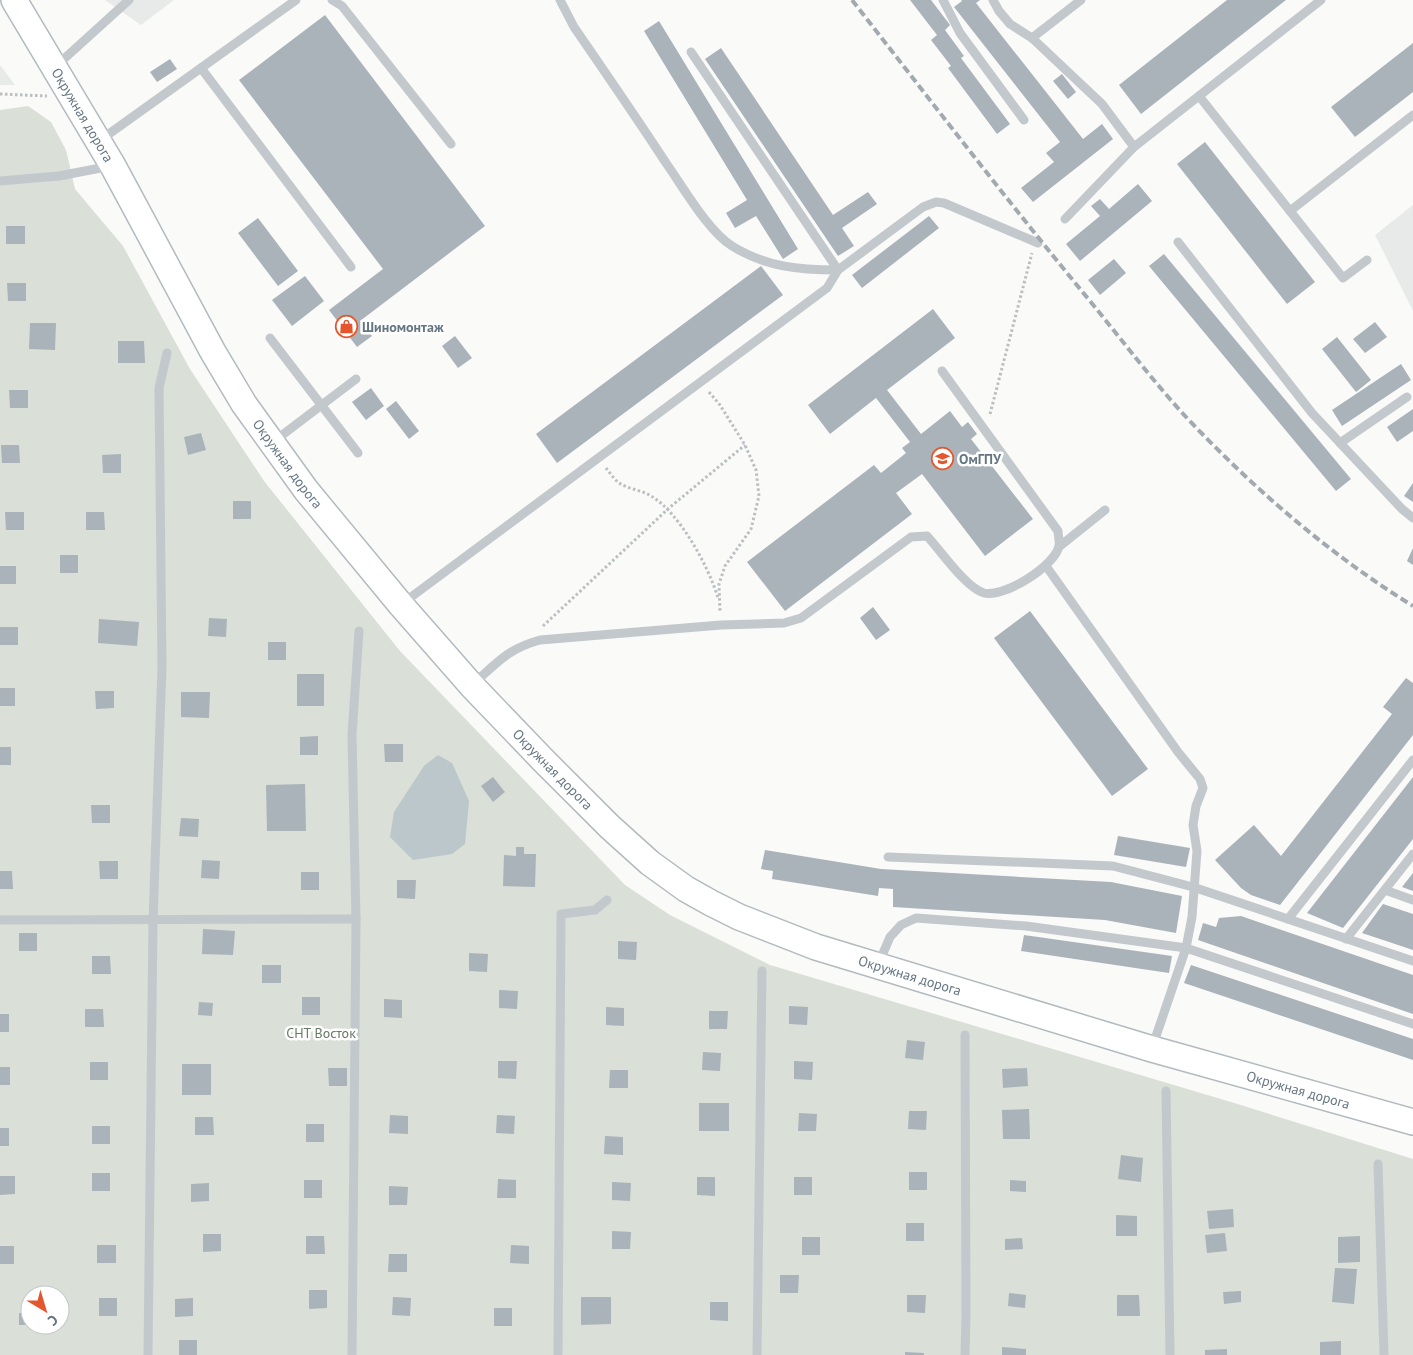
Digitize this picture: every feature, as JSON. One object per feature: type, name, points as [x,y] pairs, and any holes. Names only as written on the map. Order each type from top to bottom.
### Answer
[{"type":"main road","name":"Окружная дорога","points":[[14,0],[99,141],[213,352],[244,404],[271,443],[306,490],[400,605],[472,686],[542,760],[610,827],[650,863],[686,889],[739,917],[816,947],[1152,1048],[1413,1122]]},
{"type":"lane","points":[[55,67],[129,0]]},
{"type":"lane","points":[[99,141],[296,0]]},
{"type":"lane","points":[[332,0],[342,6],[451,144]]},
{"type":"lane","points":[[560,0],[574,27],[685,190],[717,233],[730,245],[755,258],[783,267],[838,270]]},
{"type":"lane","points":[[943,0],[960,33],[1024,120]]},
{"type":"lane","points":[[992,0],[1010,24],[1032,38],[1102,104],[1134,147]]},
{"type":"lane","points":[[1032,38],[1081,0]]},
{"type":"lane","points":[[1065,219],[1134,147],[1321,0]]},
{"type":"lane","points":[[691,52],[838,270]]},
{"type":"lane","points":[[201,68],[351,267]]},
{"type":"lane","points":[[1199,96],[1343,278],[1367,260]]},
{"type":"lane","points":[[1290,211],[1413,115]]},
{"type":"lane","points":[[0,181],[58,176],[113,166]]},
{"type":"lane","points":[[400,605],[827,288],[838,270],[923,206],[936,202],[944,203],[1038,244]]},
{"type":"lane","points":[[1178,242],[1312,413],[1402,510],[1413,518]]},
{"type":"lane","points":[[270,338],[358,454]]},
{"type":"lane","points":[[148,1355],[154,920],[162,667],[159,388],[167,353]]},
{"type":"lane","points":[[942,371],[1058,531],[1060,546]]},
{"type":"lane","points":[[271,443],[356,379]]},
{"type":"lane","points":[[1340,443],[1407,397]]},
{"type":"lane","points":[[472,686],[508,653],[522,645],[540,640],[720,625],[784,623],[801,618],[911,537],[928,536],[969,585],[985,593],[1001,592],[1027,579],[1046,566],[1060,546],[1105,510]]},
{"type":"lane","points":[[1046,566],[1178,752],[1200,779],[1203,788],[1196,806],[1193,825],[1197,852],[1192,917],[1186,948],[1152,1048]]},
{"type":"lane","points":[[352,1355],[356,919],[352,736],[359,631]]},
{"type":"lane","points":[[1288,920],[1413,760]]},
{"type":"lane","points":[[1346,939],[1413,854]]},
{"type":"lane","points":[[888,857],[1113,866],[1193,887],[1413,961]]},
{"type":"lane","points":[[1385,890],[1413,900]]},
{"type":"lane","points":[[558,1355],[561,914],[595,910],[607,900]]},
{"type":"lane","points":[[878,966],[890,937],[901,925],[916,918],[1026,926],[1186,948],[1413,1024]]},
{"type":"lane","points":[[0,920],[356,919]]},
{"type":"lane","points":[[757,1355],[762,971]]},
{"type":"lane","points":[[965,1035],[965,1355]]},
{"type":"lane","points":[[1166,1091],[1170,1355]]},
{"type":"lane","points":[[1378,1164],[1384,1355]]},
{"type":"path","points":[[0,94],[74,98]]},
{"type":"path","points":[[985,430],[1018,311],[1029,260],[1038,244]]},
{"type":"path","points":[[720,405],[745,445],[756,470],[759,496],[751,529],[725,566],[719,584],[720,625]]},
{"type":"path","points":[[522,645],[669,508],[745,445]]},
{"type":"path","points":[[597,458],[619,483],[651,495],[669,508],[704,563],[714,584],[720,604]]},
{"type":"shaded area","points":[[105,0],[174,0],[141,25]]},
{"type":"shaded area","points":[[0,65],[15,85],[0,85]]},
{"type":"shaded area","points":[[1413,205],[1413,311],[1375,235]]},
{"type":"shaded area","points":[[438,755],[452,763],[469,801],[465,844],[452,854],[413,860],[390,837],[394,812],[424,766]]},
{"type":"green space","name":"СНТ Восток","points":[[28,106],[51,122],[66,150],[75,189],[123,246],[190,369],[264,481],[400,651],[625,885],[670,915],[770,965],[1231,1102],[1413,1159],[1413,1355],[0,1355],[0,110]]},
{"type":"building","points":[[910,0],[931,0],[950,25],[945,30],[964,56],[961,58],[1010,124],[997,134],[948,68],[951,66],[931,40],[937,35]]},
{"type":"building","points":[[961,0],[980,0],[976,3],[1083,139],[1102,124],[1113,139],[1033,202],[1021,188],[1054,162],[1046,153],[1060,142],[954,7]]},
{"type":"building","points":[[1227,0],[1286,0],[1141,114],[1119,85]]},
{"type":"building","points":[[325,15],[485,226],[360,321],[372,336],[357,347],[329,310],[383,269],[239,80]]},
{"type":"building","points":[[659,21],[798,249],[783,259],[756,216],[735,228],[726,213],[747,200],[644,31]]},
{"type":"building","points":[[1413,43],[1413,92],[1355,137],[1331,107]]},
{"type":"building","points":[[721,48],[833,215],[868,192],[877,204],[842,228],[854,246],[838,256],[705,59]]},
{"type":"building","points":[[170,59],[177,69],[157,82],[150,72]]},
{"type":"building","points":[[1062,74],[1076,92],[1068,99],[1053,81]]},
{"type":"building","points":[[1205,142],[1315,282],[1287,304],[1177,164]]},
{"type":"building","points":[[1138,184],[1152,201],[1080,261],[1066,244],[1100,216],[1091,206],[1100,199],[1109,209]]},
{"type":"building","points":[[929,216],[939,228],[862,288],[852,275]]},
{"type":"building","points":[[258,218],[298,271],[278,286],[238,233]]},
{"type":"building","points":[[6,226],[25,226],[25,244],[6,244]]},
{"type":"building","points":[[1164,254],[1351,479],[1336,491],[1149,266]]},
{"type":"building","points":[[1114,259],[1126,273],[1100,295],[1088,280]]},
{"type":"building","points":[[761,266],[783,295],[557,463],[536,434]]},
{"type":"building","points":[[305,276],[324,301],[292,326],[272,300]]},
{"type":"building","points":[[7,283],[26,283],[26,301],[8,301]]},
{"type":"building","name":"ОмГПУ","points":[[933,309],[955,338],[887,390],[921,434],[950,411],[962,427],[968,422],[977,434],[971,439],[1033,519],[985,556],[922,474],[896,493],[912,514],[785,611],[747,562],[874,465],[881,473],[906,453],[902,448],[910,442],[876,398],[830,434],[808,405]]},
{"type":"building","points":[[1375,322],[1387,337],[1365,353],[1353,339]]},
{"type":"building","points":[[30,323],[56,323],[55,350],[29,349]]},
{"type":"building","points":[[455,336],[472,358],[458,368],[442,346]]},
{"type":"building","points":[[1337,337],[1371,380],[1356,392],[1322,349]]},
{"type":"building","points":[[118,341],[144,341],[145,363],[118,363]]},
{"type":"building","points":[[1401,364],[1411,380],[1342,426],[1332,410]]},
{"type":"building","points":[[371,388],[384,406],[366,420],[352,402]]},
{"type":"building","points":[[9,390],[28,390],[28,408],[10,408]]},
{"type":"building","points":[[396,401],[419,431],[409,439],[386,409]]},
{"type":"building","points":[[1413,409],[1413,431],[1397,442],[1387,427]]},
{"type":"building","points":[[201,433],[206,450],[188,455],[184,437]]},
{"type":"building","points":[[1,445],[19,445],[20,463],[2,463]]},
{"type":"building","points":[[121,454],[121,473],[103,473],[102,455]]},
{"type":"building","points":[[1413,483],[1413,502],[1404,496]]},
{"type":"building","points":[[233,501],[251,501],[251,519],[233,519]]},
{"type":"building","points":[[5,512],[24,512],[24,530],[6,530]]},
{"type":"building","points":[[86,512],[104,512],[105,530],[86,530]]},
{"type":"building","points":[[1413,548],[1413,565],[1407,561]]},
{"type":"building","points":[[60,555],[78,555],[78,573],[60,573]]},
{"type":"building","points":[[0,566],[16,566],[16,584],[0,584]]},
{"type":"building","points":[[873,607],[890,630],[876,640],[860,618]]},
{"type":"building","points":[[1030,611],[1148,769],[1112,796],[994,638]]},
{"type":"building","points":[[209,618],[227,619],[226,637],[208,636]]},
{"type":"building","points":[[99,619],[139,622],[137,646],[98,643]]},
{"type":"building","points":[[0,627],[18,627],[18,645],[0,645]]},
{"type":"building","points":[[268,642],[286,642],[286,660],[268,660]]},
{"type":"building","points":[[297,674],[324,674],[324,706],[297,706]]},
{"type":"building","points":[[1406,678],[1413,683],[1413,735],[1280,905],[1251,895],[1241,888],[1215,860],[1254,825],[1281,856],[1392,714],[1383,707]]},
{"type":"building","points":[[0,688],[15,688],[15,706],[0,706]]},
{"type":"building","points":[[95,691],[114,691],[114,708],[96,709]]},
{"type":"building","points":[[181,692],[210,692],[209,718],[181,717]]},
{"type":"building","points":[[318,736],[318,755],[300,755],[300,737]]},
{"type":"building","points":[[384,744],[403,744],[403,762],[385,762]]},
{"type":"building","points":[[0,747],[11,747],[11,765],[0,765]]},
{"type":"building","points":[[493,777],[505,792],[493,802],[481,786]]},
{"type":"building","points":[[1413,777],[1413,839],[1343,928],[1307,913]]},
{"type":"building","points":[[305,784],[306,831],[267,831],[266,785]]},
{"type":"building","points":[[91,805],[110,805],[110,823],[92,823]]},
{"type":"building","points":[[181,818],[199,819],[198,837],[179,836]]},
{"type":"building","points":[[1118,836],[1190,848],[1186,867],[1114,855]]},
{"type":"building","points":[[516,847],[524,847],[524,854],[536,854],[535,887],[503,886],[504,855],[516,856]]},
{"type":"building","points":[[765,850],[881,869],[1111,882],[1182,896],[1176,933],[1105,920],[893,907],[893,889],[879,888],[878,896],[772,879],[773,871],[761,869]]},
{"type":"building","points":[[202,860],[220,861],[219,879],[201,878]]},
{"type":"building","points":[[99,861],[118,861],[118,879],[100,879]]},
{"type":"building","points":[[0,871],[12,871],[13,889],[0,889]]},
{"type":"building","points":[[301,872],[319,872],[319,890],[301,890]]},
{"type":"building","points":[[1413,873],[1413,891],[1402,887]]},
{"type":"building","points":[[397,880],[416,880],[415,899],[397,898]]},
{"type":"building","points":[[1383,904],[1413,914],[1413,950],[1362,933]]},
{"type":"building","points":[[1241,916],[1413,975],[1413,1014],[1198,940],[1203,923],[1216,927],[1219,918]]},
{"type":"building","points":[[203,929],[235,931],[233,955],[202,954]]},
{"type":"building","points":[[19,933],[37,933],[37,951],[19,951]]},
{"type":"building","points":[[1024,935],[1172,956],[1169,973],[1021,951]]},
{"type":"building","points":[[618,941],[637,942],[636,960],[618,959]]},
{"type":"building","points":[[469,953],[488,954],[487,972],[469,971]]},
{"type":"building","points":[[92,956],[110,956],[111,974],[92,974]]},
{"type":"building","points":[[262,965],[281,965],[281,983],[262,983]]},
{"type":"building","points":[[1191,965],[1413,1039],[1413,1060],[1184,983]]},
{"type":"building","points":[[499,990],[518,991],[517,1009],[499,1008]]},
{"type":"building","points":[[302,997],[320,997],[320,1015],[302,1015]]},
{"type":"building","points":[[384,999],[402,1000],[402,1018],[384,1017]]},
{"type":"building","points":[[199,1002],[213,1003],[212,1016],[198,1015]]},
{"type":"building","points":[[789,1006],[808,1007],[807,1025],[789,1024]]},
{"type":"building","points":[[606,1007],[624,1008],[624,1026],[606,1025]]},
{"type":"building","points":[[85,1009],[103,1009],[104,1027],[85,1027]]},
{"type":"building","points":[[709,1011],[728,1011],[727,1029],[709,1029]]},
{"type":"building","points":[[0,1014],[9,1014],[9,1032],[0,1032]]},
{"type":"building","points":[[907,1040],[925,1042],[923,1060],[905,1058]]},
{"type":"building","points":[[703,1052],[721,1053],[720,1071],[702,1070]]},
{"type":"building","points":[[498,1061],[517,1061],[516,1079],[498,1078]]},
{"type":"building","points":[[794,1061],[813,1062],[812,1080],[794,1079]]},
{"type":"building","points":[[90,1062],[108,1062],[108,1080],[90,1080]]},
{"type":"building","points":[[182,1064],[211,1064],[211,1095],[182,1095]]},
{"type":"building","points":[[0,1067],[10,1067],[10,1085],[0,1085]]},
{"type":"building","points":[[328,1068],[347,1068],[347,1086],[329,1086]]},
{"type":"building","points":[[1027,1068],[1028,1086],[1003,1088],[1002,1069]]},
{"type":"building","points":[[610,1070],[628,1070],[628,1088],[609,1088]]},
{"type":"building","points":[[699,1103],[729,1103],[729,1131],[699,1131]]},
{"type":"building","points":[[1029,1109],[1030,1139],[1003,1139],[1002,1110]]},
{"type":"building","points":[[909,1111],[927,1111],[926,1130],[908,1129]]},
{"type":"building","points":[[799,1113],[817,1114],[816,1131],[798,1131]]},
{"type":"building","points":[[390,1115],[408,1116],[408,1134],[389,1133]]},
{"type":"building","points":[[497,1115],[515,1116],[514,1134],[496,1133]]},
{"type":"building","points":[[195,1117],[213,1117],[214,1135],[195,1135]]},
{"type":"building","points":[[306,1124],[324,1124],[324,1142],[306,1142]]},
{"type":"building","points":[[92,1126],[110,1126],[110,1144],[92,1144]]},
{"type":"building","points":[[0,1128],[9,1128],[9,1146],[0,1146]]},
{"type":"building","points":[[605,1136],[623,1137],[623,1155],[604,1154]]},
{"type":"building","points":[[1121,1155],[1143,1158],[1141,1182],[1118,1179]]},
{"type":"building","points":[[909,1172],[927,1172],[927,1190],[909,1190]]},
{"type":"building","points":[[92,1173],[110,1173],[110,1191],[92,1191]]},
{"type":"building","points":[[0,1176],[15,1176],[15,1194],[0,1195]]},
{"type":"building","points":[[697,1177],[715,1177],[715,1196],[697,1195]]},
{"type":"building","points":[[794,1177],[812,1177],[812,1195],[794,1195]]},
{"type":"building","points":[[498,1179],[516,1180],[516,1198],[497,1198]]},
{"type":"building","points":[[304,1180],[322,1180],[322,1198],[304,1198]]},
{"type":"building","points":[[1010,1180],[1026,1181],[1026,1192],[1010,1191]]},
{"type":"building","points":[[612,1182],[631,1183],[630,1201],[612,1200]]},
{"type":"building","points":[[209,1183],[209,1201],[191,1202],[191,1184]]},
{"type":"building","points":[[389,1186],[408,1187],[407,1205],[389,1205]]},
{"type":"building","points":[[1233,1209],[1234,1227],[1209,1229],[1207,1211]]},
{"type":"building","points":[[1116,1215],[1137,1216],[1137,1236],[1116,1236]]},
{"type":"building","points":[[906,1223],[924,1223],[924,1241],[906,1241]]},
{"type":"building","points":[[612,1231],[631,1232],[630,1249],[612,1249]]},
{"type":"building","points":[[1225,1233],[1227,1251],[1207,1253],[1205,1235]]},
{"type":"building","points":[[203,1234],[221,1234],[221,1251],[203,1252]]},
{"type":"building","points":[[306,1236],[324,1236],[325,1254],[306,1254]]},
{"type":"building","points":[[1360,1236],[1360,1262],[1338,1263],[1338,1237]]},
{"type":"building","points":[[802,1237],[820,1237],[820,1255],[802,1255]]},
{"type":"building","points":[[1022,1238],[1023,1249],[1005,1250],[1005,1239]]},
{"type":"building","points":[[97,1245],[116,1245],[116,1263],[97,1263]]},
{"type":"building","points":[[511,1245],[529,1246],[529,1264],[510,1263]]},
{"type":"building","points":[[0,1246],[14,1246],[14,1264],[0,1264]]},
{"type":"building","points":[[389,1254],[407,1254],[407,1272],[388,1272]]},
{"type":"building","points":[[1335,1268],[1357,1269],[1354,1304],[1332,1302]]},
{"type":"building","points":[[780,1275],[799,1275],[798,1293],[780,1293]]},
{"type":"building","points":[[309,1290],[327,1290],[327,1308],[309,1309]]},
{"type":"building","points":[[1241,1291],[1241,1302],[1224,1304],[1223,1292]]},
{"type":"building","points":[[1009,1293],[1026,1295],[1025,1308],[1008,1306]]},
{"type":"building","points":[[907,1295],[926,1295],[925,1313],[907,1312]]},
{"type":"building","points":[[1117,1295],[1139,1295],[1140,1316],[1117,1316]]},
{"type":"building","points":[[393,1297],[411,1298],[410,1316],[392,1315]]},
{"type":"building","points":[[581,1297],[611,1297],[611,1324],[581,1325]]},
{"type":"building","points":[[99,1298],[117,1298],[117,1316],[99,1316]]},
{"type":"building","points":[[193,1298],[193,1316],[175,1317],[175,1299]]},
{"type":"building","points":[[710,1302],[728,1302],[728,1321],[710,1320]]},
{"type":"building","points":[[494,1308],[512,1308],[512,1326],[494,1326]]},
{"type":"building","points":[[179,1340],[197,1340],[197,1355],[179,1355]]},
{"type":"building","points":[[1341,1341],[1341,1355],[1320,1355],[1320,1342]]},
{"type":"building","points":[[1002,1347],[1026,1349],[1026,1355],[1002,1355]]},
{"type":"building","points":[[1227,1349],[1227,1355],[1205,1355],[1205,1350]]},
{"type":"building","points":[[905,1352],[924,1353],[924,1355],[905,1355]]},
{"type":"railway","points":[[852,0],[1030,227],[1186,417],[1238,470],[1294,519],[1352,565],[1413,606]]},
{"type":"place","name":"Шиномонтаж","points":[[346,327]]},
{"type":"place","name":"ОмГПУ","points":[[943,459]]}]
